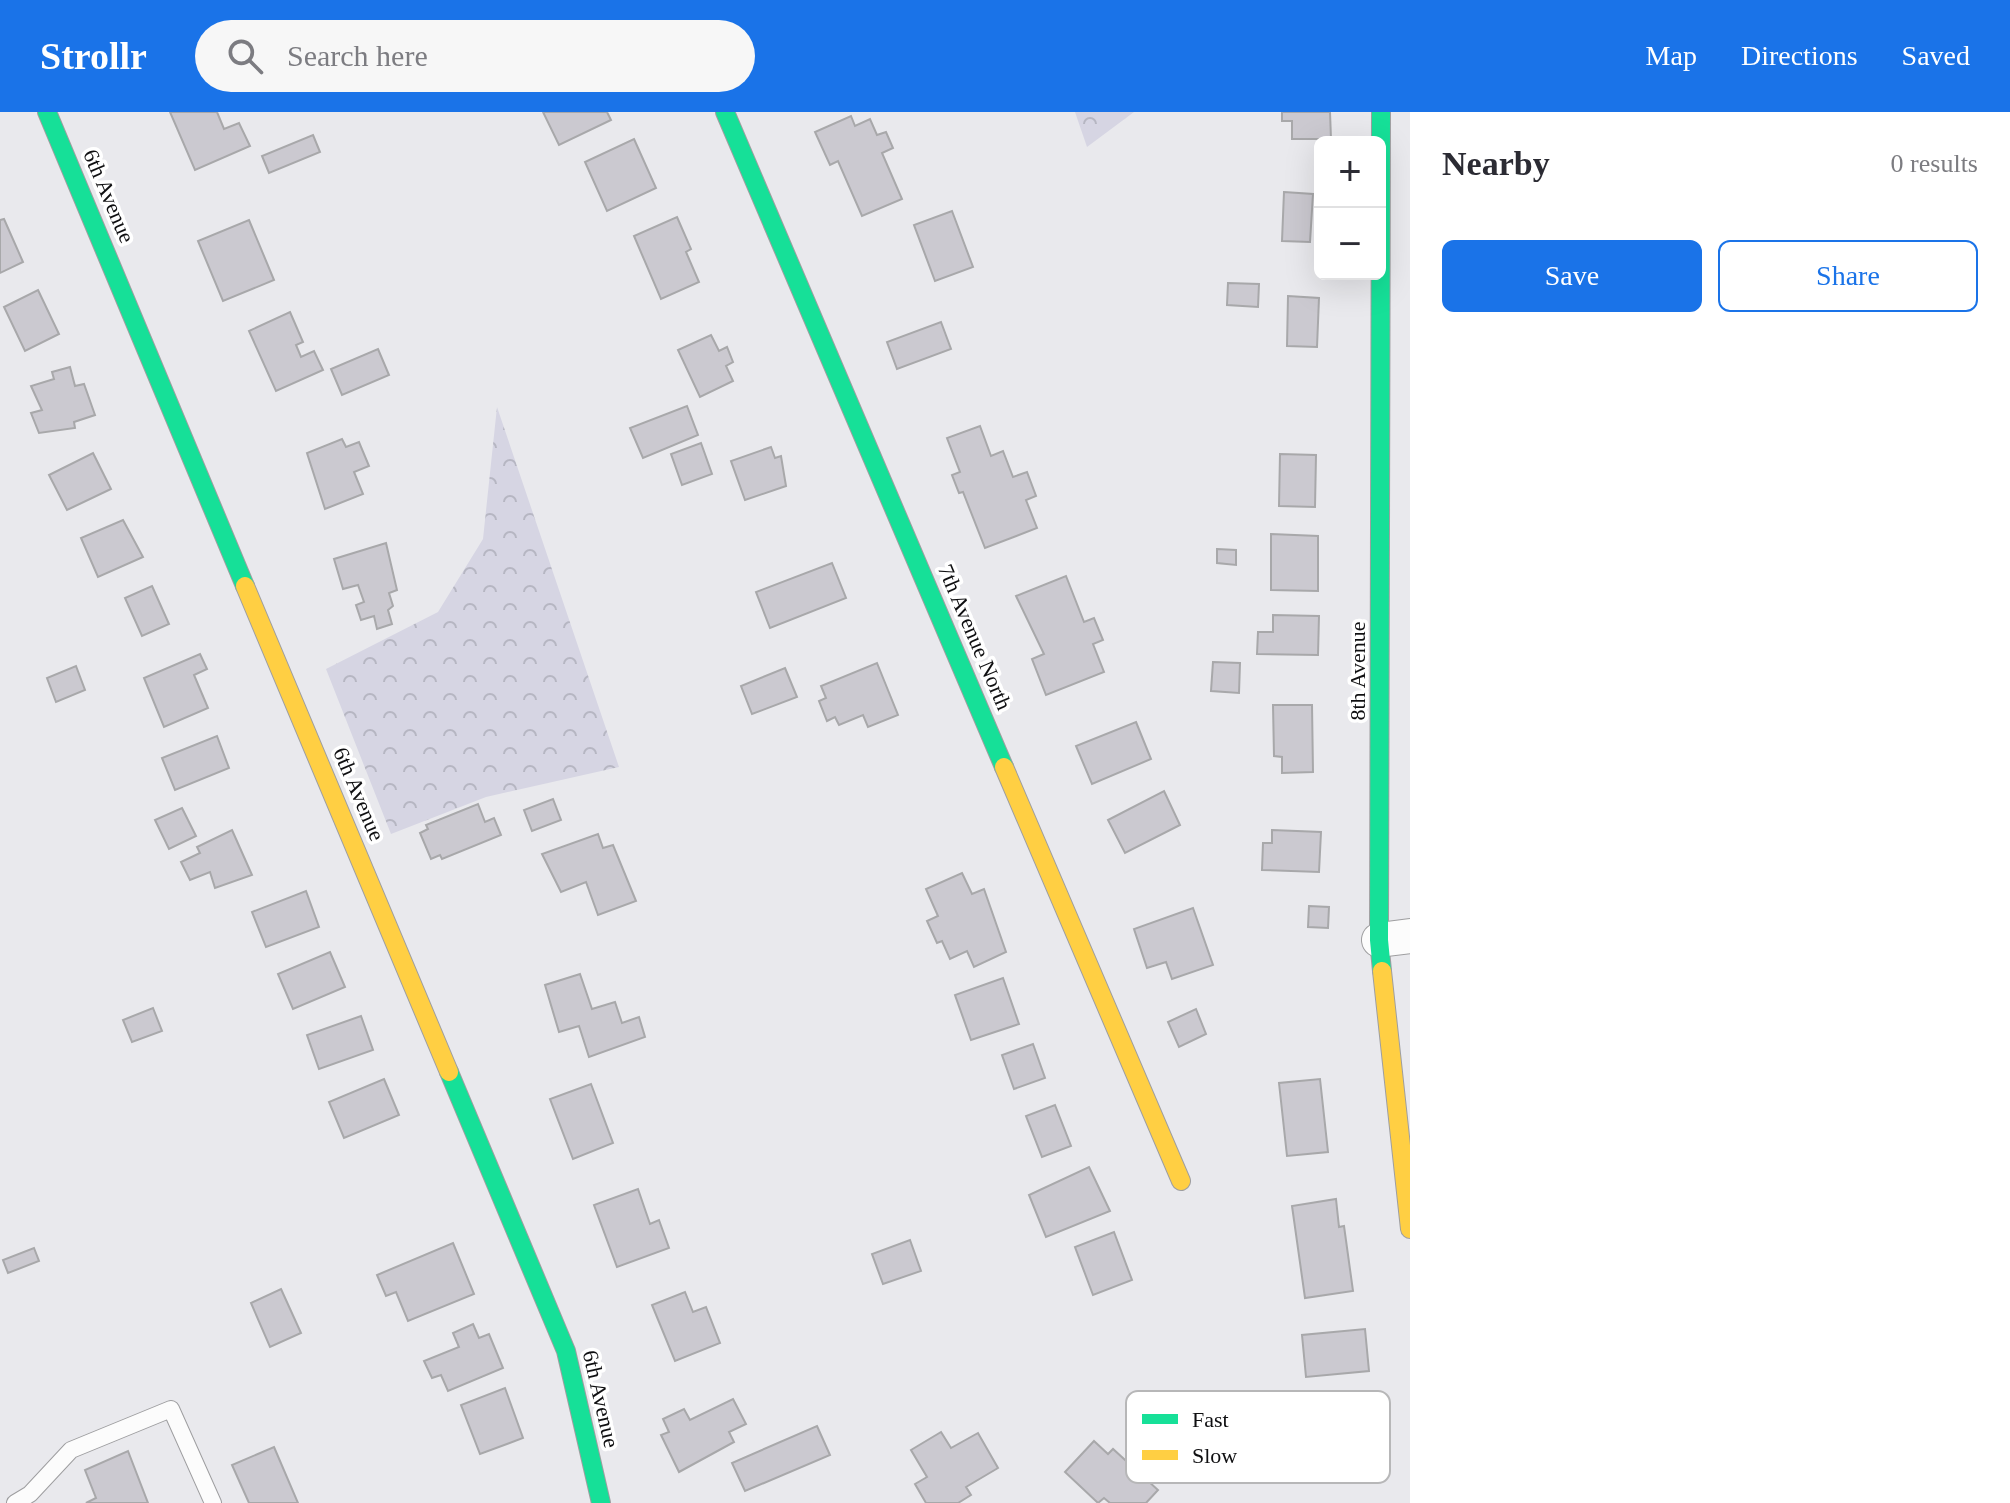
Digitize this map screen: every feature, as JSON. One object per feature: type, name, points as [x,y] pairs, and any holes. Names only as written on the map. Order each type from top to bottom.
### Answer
[{"type":"street","name":"6th Avenue","points":[[47,112],[566,1351],[601,1503]]},
{"type":"street","name":"7th Avenue North","points":[[725,112],[1181,1181]]},
{"type":"street","name":"8th Avenue","points":[[1381,112],[1394,938],[1410,1229]]},
{"type":"lane","points":[[15,1503],[30,1494],[71,1450],[171,1409],[213,1503]]},
{"type":"green space","points":[[1075,112],[1134,112],[1087,147]]},
{"type":"green space","points":[[497,407],[619,767],[486,797],[391,834],[326,669],[438,612],[483,539]]},
{"type":"building","points":[[170,112],[217,112],[224,129],[239,123],[250,146],[195,170]]},
{"type":"building","points":[[543,112],[607,112],[611,120],[559,145]]},
{"type":"building","points":[[1282,112],[1330,112],[1331,136],[1292,139],[1292,121],[1282,121]]},
{"type":"building","points":[[851,116],[855,126],[870,119],[877,135],[886,132],[893,148],[882,153],[902,199],[862,216],[838,161],[830,165],[815,132]]},
{"type":"building","points":[[313,135],[320,152],[269,173],[262,156]]},
{"type":"building","points":[[634,139],[656,188],[607,211],[585,162]]},
{"type":"building","points":[[1284,192],[1313,194],[1310,242],[1282,241]]},
{"type":"building","points":[[952,211],[973,267],[935,281],[914,225]]},
{"type":"building","points":[[677,217],[691,249],[686,252],[699,282],[661,299],[634,236]]},
{"type":"building","points":[[4,219],[23,262],[0,273],[0,220]]},
{"type":"building","points":[[249,220],[274,280],[223,301],[198,241]]},
{"type":"building","points":[[1228,283],[1259,284],[1258,307],[1227,305]]},
{"type":"building","points":[[38,290],[59,334],[25,351],[4,307]]},
{"type":"building","points":[[1288,296],[1319,298],[1317,347],[1287,346]]},
{"type":"building","points":[[290,312],[303,342],[296,345],[301,357],[314,351],[323,370],[276,391],[249,331]]},
{"type":"building","points":[[941,322],[951,349],[897,369],[887,342]]},
{"type":"building","points":[[711,335],[719,351],[727,347],[733,362],[726,366],[733,381],[700,397],[678,350]]},
{"type":"building","points":[[378,349],[389,375],[342,395],[331,369]]},
{"type":"building","points":[[70,367],[75,386],[84,384],[95,415],[74,422],[75,428],[39,433],[31,413],[42,410],[31,386],[54,379],[52,372]]},
{"type":"building","points":[[687,406],[698,435],[643,458],[630,428]]},
{"type":"building","points":[[980,426],[991,456],[1003,451],[1013,477],[1027,472],[1036,496],[1026,500],[1037,528],[985,548],[963,492],[959,493],[952,475],[960,472],[947,438]]},
{"type":"building","points":[[342,439],[346,447],[359,442],[369,466],[354,472],[363,494],[325,509],[307,453]]},
{"type":"building","points":[[701,443],[712,474],[682,485],[671,454]]},
{"type":"building","points":[[771,447],[775,458],[781,456],[786,486],[745,500],[731,461]]},
{"type":"building","points":[[93,453],[111,489],[67,510],[49,475]]},
{"type":"building","points":[[1280,454],[1316,455],[1315,507],[1279,506]]},
{"type":"building","points":[[123,520],[143,557],[98,577],[81,538]]},
{"type":"building","points":[[1271,534],[1318,536],[1318,591],[1271,590]]},
{"type":"building","points":[[386,543],[397,590],[389,593],[393,606],[388,610],[392,624],[377,629],[374,616],[361,620],[356,605],[364,602],[358,585],[343,589],[334,559]]},
{"type":"building","points":[[1217,549],[1236,550],[1236,565],[1217,563]]},
{"type":"building","points":[[832,563],[846,598],[770,628],[756,592]]},
{"type":"building","points":[[1066,576],[1084,622],[1094,618],[1103,640],[1093,644],[1104,672],[1046,695],[1032,659],[1044,654],[1016,596]]},
{"type":"building","points":[[152,586],[169,624],[142,636],[125,598]]},
{"type":"building","points":[[1273,615],[1319,616],[1318,655],[1257,654],[1258,632],[1273,632]]},
{"type":"building","points":[[200,654],[207,669],[194,675],[208,708],[164,727],[144,678]]},
{"type":"building","points":[[1213,662],[1240,663],[1239,693],[1211,691]]},
{"type":"building","points":[[877,663],[898,715],[868,727],[863,715],[839,725],[835,717],[827,721],[819,701],[826,698],[821,686]]},
{"type":"building","points":[[76,666],[85,690],[56,702],[47,678]]},
{"type":"building","points":[[785,668],[797,697],[752,714],[741,686]]},
{"type":"building","points":[[1273,705],[1312,705],[1313,772],[1282,773],[1282,757],[1274,756]]},
{"type":"building","points":[[1136,722],[1151,759],[1092,784],[1076,746]]},
{"type":"building","points":[[217,736],[229,768],[175,790],[162,758]]},
{"type":"building","points":[[1164,791],[1180,825],[1125,853],[1108,820]]},
{"type":"building","points":[[553,799],[561,820],[532,831],[524,810]]},
{"type":"building","points":[[478,804],[485,822],[494,818],[501,835],[442,859],[440,855],[431,859],[420,833],[428,829],[426,825]]},
{"type":"building","points":[[182,808],[196,836],[169,849],[155,820]]},
{"type":"building","points":[[232,830],[252,875],[215,888],[210,872],[190,880],[181,862],[200,853],[197,847]]},
{"type":"building","points":[[1272,830],[1321,832],[1319,872],[1262,870],[1263,843],[1272,843]]},
{"type":"building","points":[[598,834],[603,848],[613,845],[636,901],[598,915],[586,882],[561,892],[542,854]]},
{"type":"building","points":[[962,873],[972,894],[984,889],[1006,952],[974,967],[967,951],[950,959],[942,941],[937,943],[927,921],[938,916],[926,889]]},
{"type":"building","points":[[306,891],[319,927],[266,947],[252,912]]},
{"type":"building","points":[[1309,906],[1329,907],[1328,928],[1308,927]]},
{"type":"building","points":[[1193,908],[1213,965],[1172,979],[1166,962],[1147,968],[1134,929]]},
{"type":"building","points":[[330,952],[345,987],[293,1009],[278,974]]},
{"type":"building","points":[[580,974],[592,1009],[615,1002],[622,1023],[639,1017],[645,1037],[589,1057],[579,1026],[559,1032],[545,985]]},
{"type":"building","points":[[1003,978],[1019,1024],[971,1040],[955,995]]},
{"type":"building","points":[[153,1008],[162,1031],[132,1042],[123,1020]]},
{"type":"building","points":[[1196,1009],[1206,1034],[1179,1047],[1168,1022]]},
{"type":"building","points":[[361,1016],[373,1050],[319,1069],[307,1035]]},
{"type":"building","points":[[1033,1044],[1045,1078],[1014,1089],[1002,1055]]},
{"type":"building","points":[[384,1079],[399,1115],[344,1138],[329,1102]]},
{"type":"building","points":[[1320,1079],[1328,1152],[1287,1156],[1279,1083]]},
{"type":"building","points":[[591,1084],[613,1143],[573,1159],[550,1099]]},
{"type":"building","points":[[1055,1105],[1071,1146],[1042,1157],[1026,1116]]},
{"type":"building","points":[[1089,1167],[1110,1211],[1046,1237],[1029,1195]]},
{"type":"building","points":[[638,1189],[650,1224],[659,1220],[669,1248],[617,1267],[594,1205]]},
{"type":"building","points":[[1336,1199],[1339,1227],[1344,1226],[1353,1291],[1305,1298],[1292,1206]]},
{"type":"building","points":[[1114,1232],[1132,1280],[1093,1295],[1075,1247]]},
{"type":"building","points":[[910,1240],[921,1271],[883,1284],[872,1254]]},
{"type":"building","points":[[453,1243],[474,1294],[408,1321],[396,1292],[386,1296],[377,1275]]},
{"type":"building","points":[[34,1248],[39,1261],[8,1273],[3,1260]]},
{"type":"building","points":[[281,1289],[301,1333],[270,1347],[251,1303]]},
{"type":"building","points":[[685,1292],[693,1312],[706,1307],[720,1343],[675,1361],[652,1305]]},
{"type":"building","points":[[473,1324],[479,1338],[489,1334],[503,1368],[448,1391],[441,1375],[432,1378],[424,1361],[459,1347],[453,1333]]},
{"type":"building","points":[[1365,1329],[1369,1371],[1306,1377],[1302,1335]]},
{"type":"building","points":[[505,1388],[523,1438],[480,1454],[461,1405]]},
{"type":"building","points":[[733,1399],[746,1424],[729,1432],[734,1442],[679,1472],[661,1435],[669,1432],[663,1419],[684,1409],[690,1420]]},
{"type":"building","points":[[817,1426],[830,1455],[745,1491],[732,1463]]},
{"type":"building","points":[[941,1432],[951,1448],[978,1433],[998,1468],[966,1487],[971,1495],[958,1503],[926,1503],[915,1484],[927,1477],[911,1450]]},
{"type":"building","points":[[1094,1441],[1108,1454],[1113,1449],[1126,1461],[1126,1483],[1150,1483],[1158,1490],[1146,1503],[1110,1503],[1104,1498],[1098,1503],[1065,1472]]},
{"type":"building","points":[[274,1447],[298,1503],[249,1503],[232,1465]]},
{"type":"building","points":[[128,1451],[148,1503],[86,1503],[96,1498],[85,1470]]},
{"type":"traffic: fast","points":[[47,112],[245,586]]},
{"type":"traffic: fast","points":[[725,112],[1004,767]]},
{"type":"traffic: fast","points":[[1381,112],[1379,940],[1382,971]]},
{"type":"traffic: fast","points":[[449,1072],[566,1351],[601,1503]]},
{"type":"traffic: slow","points":[[245,586],[449,1072]]},
{"type":"traffic: slow","points":[[1004,767],[1181,1181]]},
{"type":"traffic: slow","points":[[1382,971],[1410,1229]]}]
